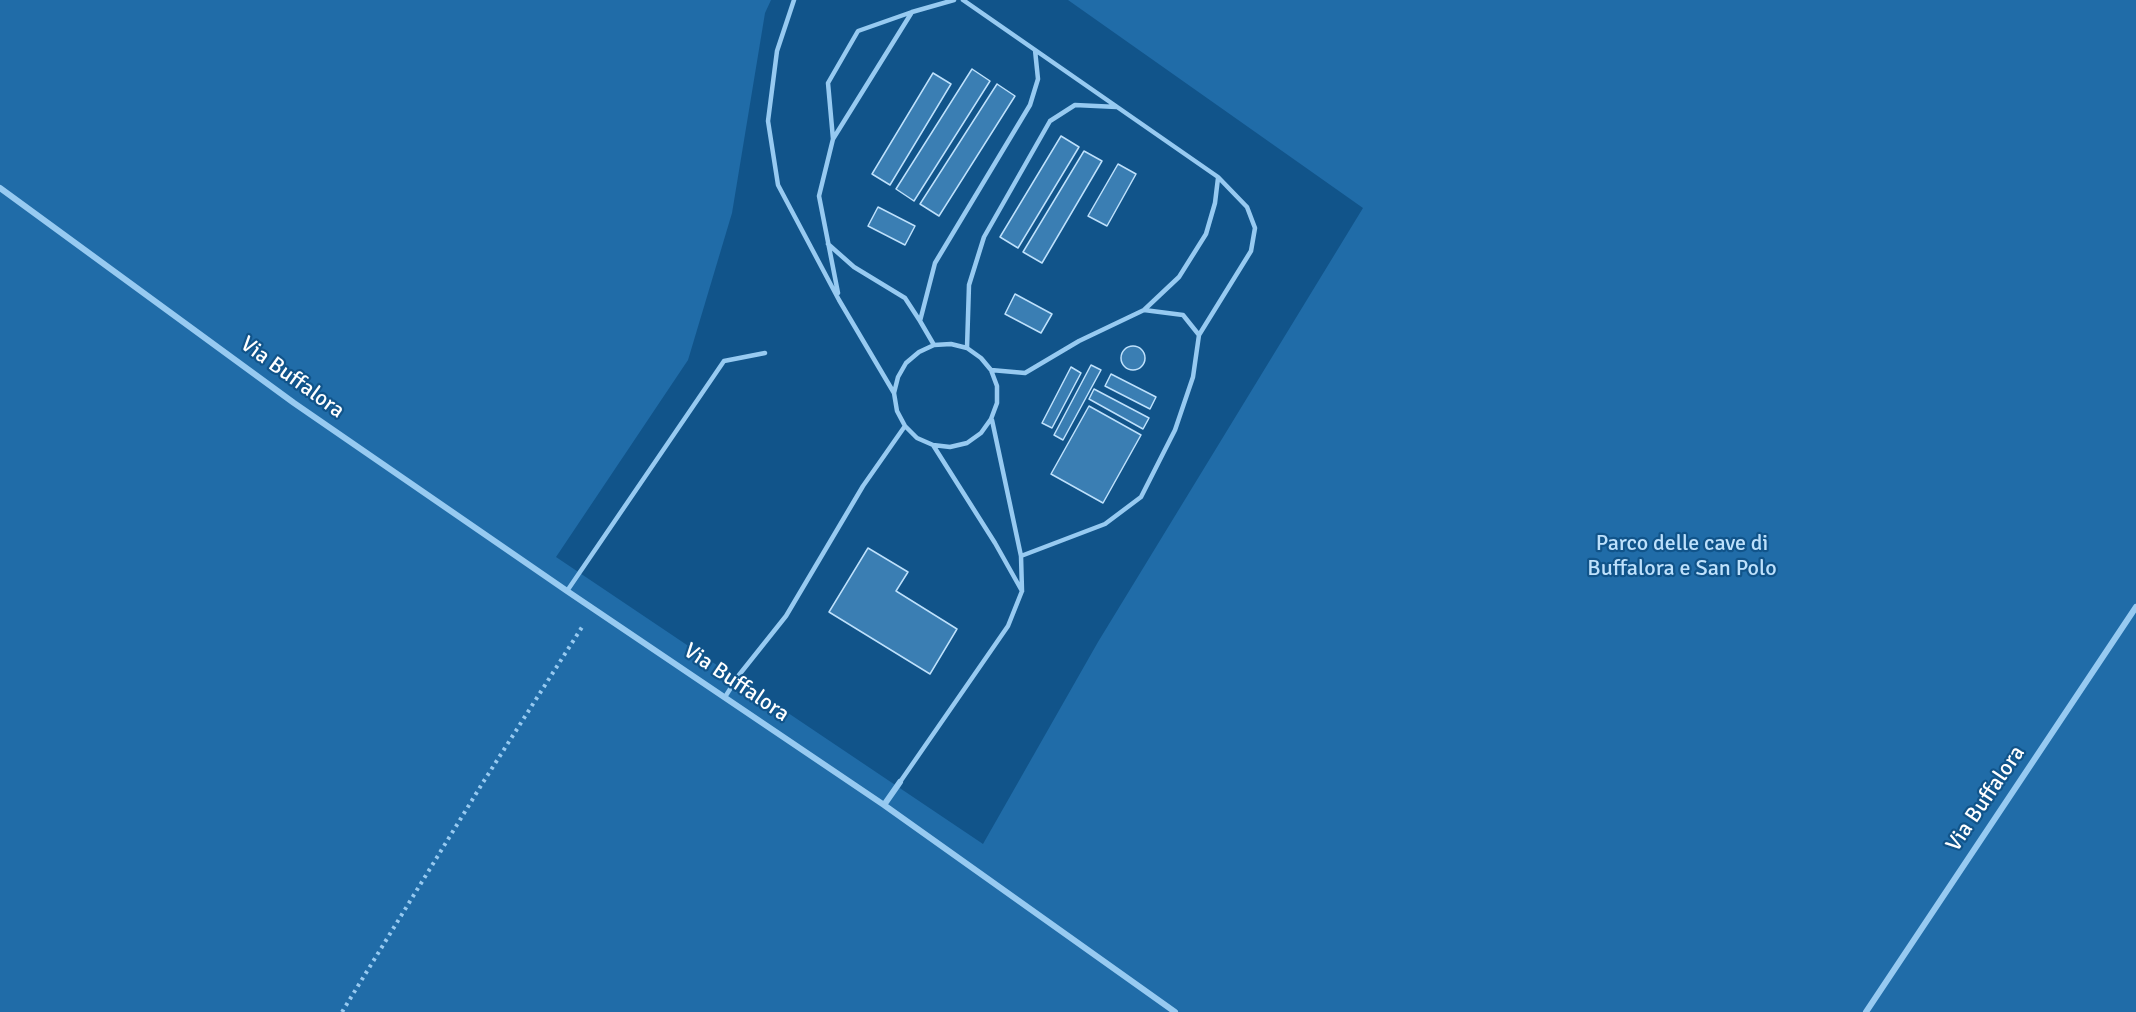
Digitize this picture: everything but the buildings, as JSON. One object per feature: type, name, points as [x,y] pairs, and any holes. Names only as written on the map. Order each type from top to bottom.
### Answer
[{"type":"street","name":"Via Buffalora","points":[[0,188],[294,403],[884,805],[1175,1012]]},
{"type":"street","name":"Via Buffalora","points":[[1866,1012],[2136,607]]},
{"type":"street","points":[[884,805],[900,782]]},
{"type":"lane","points":[[794,0],[777,51],[768,121],[778,185],[839,300],[894,393],[897,411],[905,426],[917,438],[933,445],[950,447],[967,442],[981,433],[991,419],[997,403],[997,386],[991,370],[981,358],[967,348],[951,344],[934,345],[919,352],[906,363],[898,377],[894,393]]},
{"type":"lane","points":[[833,139],[828,83],[858,31],[954,0]]},
{"type":"lane","points":[[963,0],[1218,177],[1247,207],[1256,228],[1251,251],[1199,334],[1193,377],[1175,430],[1141,497],[1106,524],[1021,556]]},
{"type":"lane","points":[[839,300],[819,196],[833,139],[912,12]]},
{"type":"lane","points":[[920,321],[935,263],[1030,105],[1038,79],[1035,50]]},
{"type":"lane","points":[[967,348],[969,285],[984,237],[1050,122],[1075,105],[1118,107]]},
{"type":"lane","points":[[991,370],[1025,373],[1079,341],[1144,310],[1179,276],[1206,234],[1215,203],[1218,177]]},
{"type":"lane","points":[[828,244],[854,267],[905,298],[934,345]]},
{"type":"lane","points":[[1144,310],[1183,315],[1199,334]]},
{"type":"lane","points":[[567,591],[724,361],[765,353]]},
{"type":"lane","points":[[900,782],[1008,626],[1022,591],[1021,556],[991,419]]},
{"type":"lane","points":[[725,697],[739,675],[786,616],[863,486],[905,426]]},
{"type":"lane","points":[[933,445],[1022,591]]},
{"type":"path","points":[[342,1012],[482,783],[594,609]]},
{"type":"green space","name":"Parco delle cave di Buffalora e San Polo","points":[[0,0],[771,0],[765,13],[732,213],[688,360],[556,557],[983,844],[1098,642],[1363,208],[1068,0],[2136,0],[2136,1012],[0,1012]]}]
